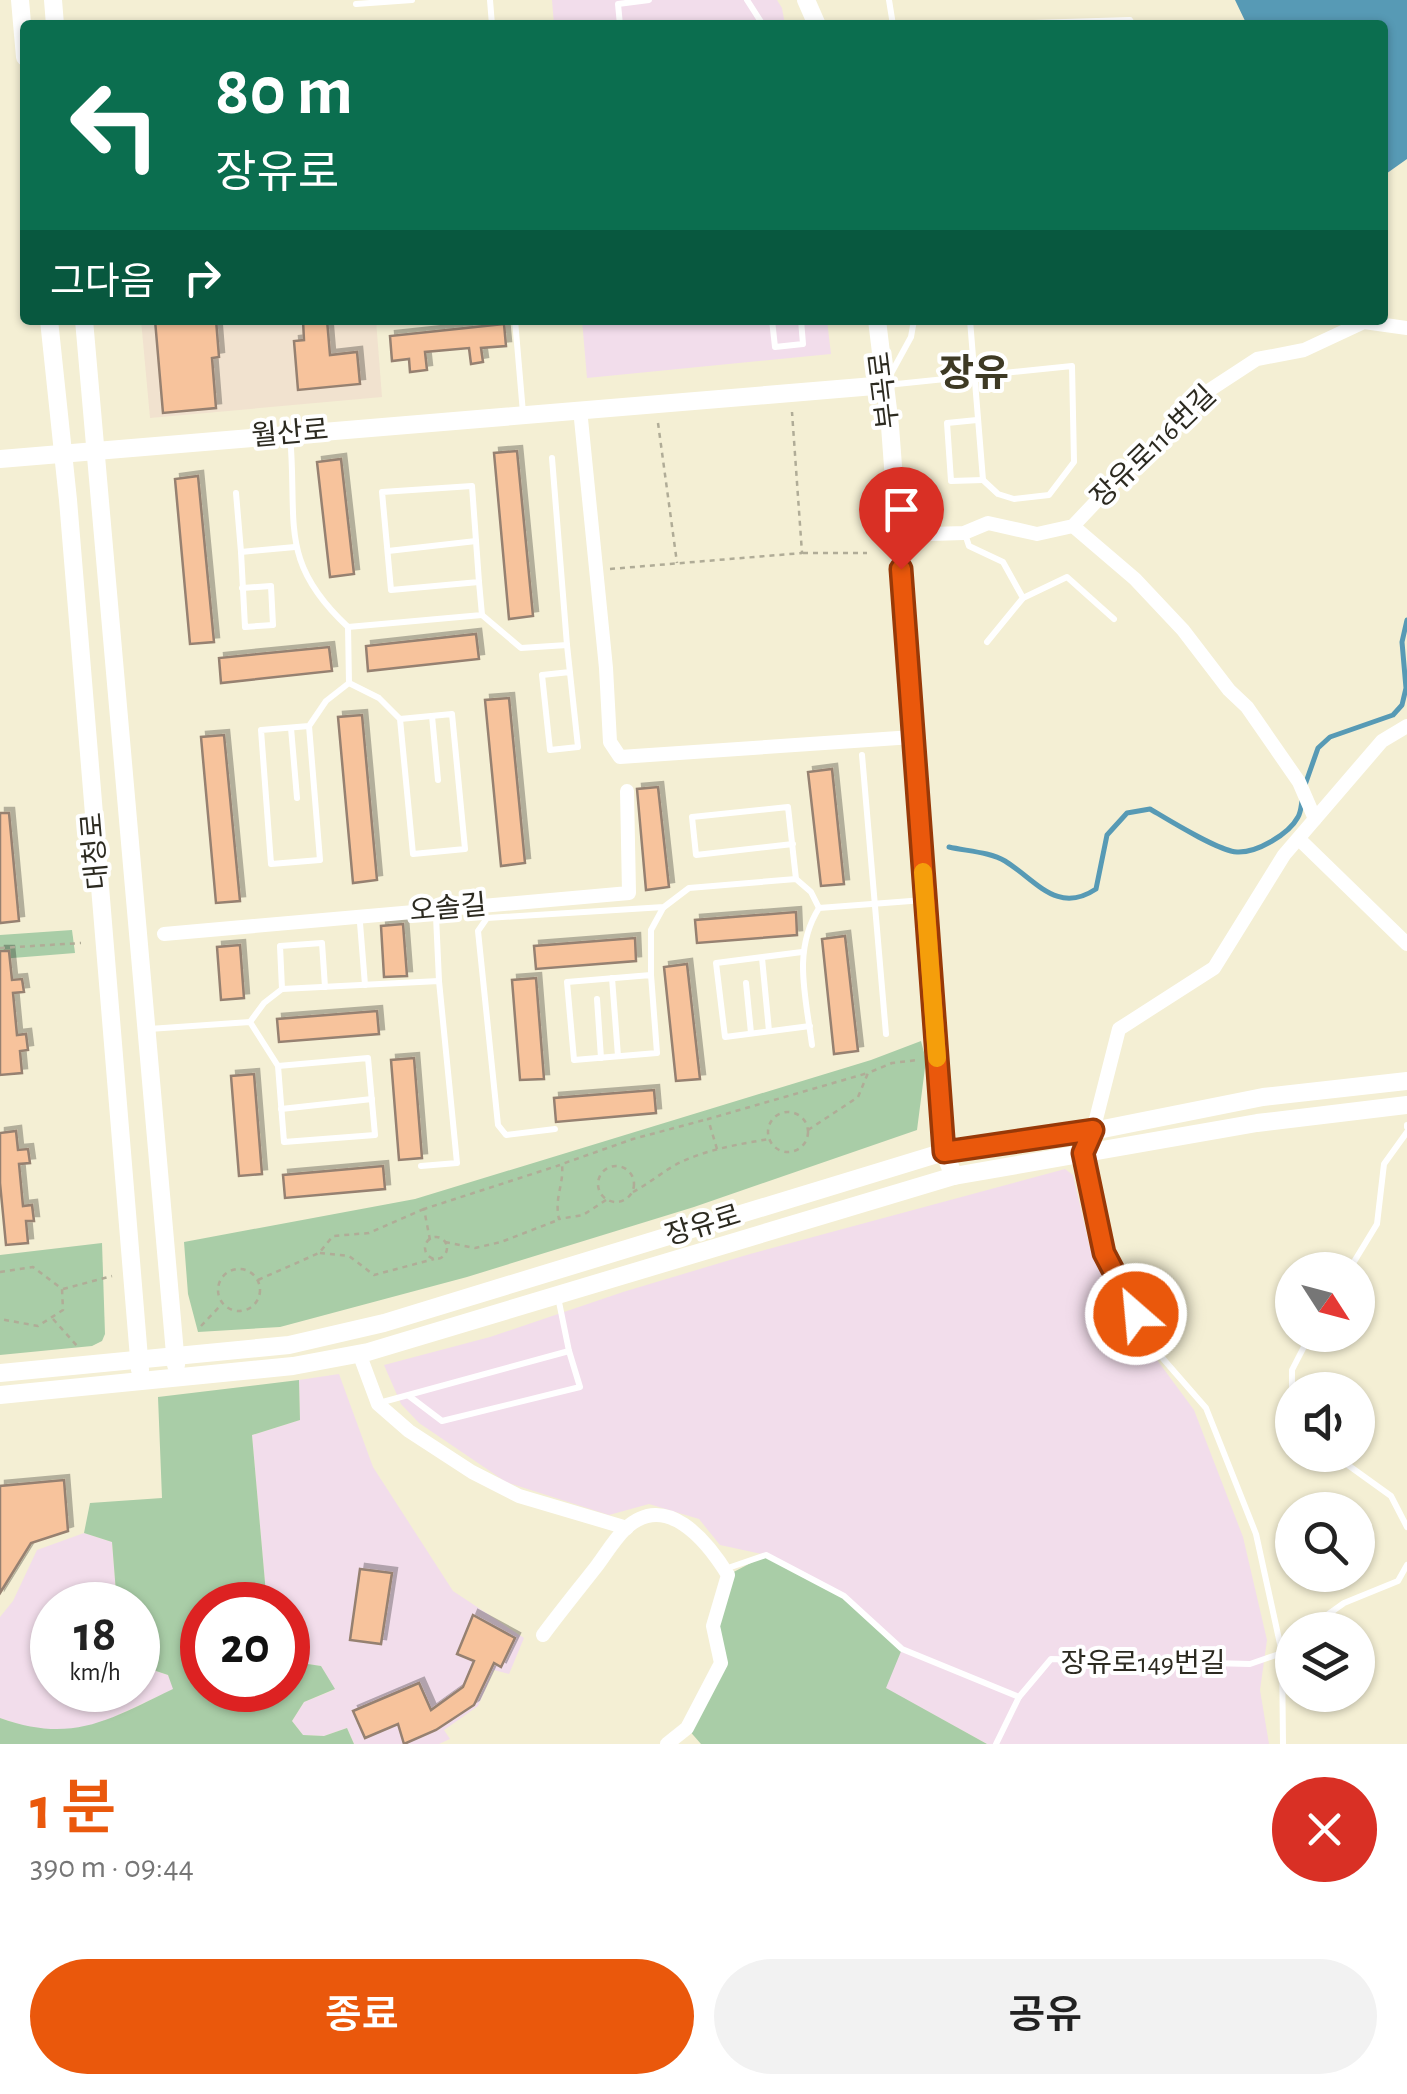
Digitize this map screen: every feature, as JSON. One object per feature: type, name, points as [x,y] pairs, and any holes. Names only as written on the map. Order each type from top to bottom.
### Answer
[{"type":"main road","name":"대청로","points":[[50,325],[64,454],[142,1382]]},
{"type":"main road","name":"대청로","points":[[85,325],[177,1378]]},
{"type":"main road","name":"부곡로","points":[[878,325],[886,385],[944,1152],[954,1176]]},
{"type":"main road","name":"월산로","points":[[0,459],[886,385]]},
{"type":"main road","name":"장유로","points":[[0,1373],[289,1345],[384,1323],[944,1152],[1093,1130],[1263,1097],[1407,1081]]},
{"type":"main road","name":"장유로","points":[[0,1394],[293,1366],[359,1354],[954,1176],[1257,1123],[1407,1105]]},
{"type":"street","name":"장유로116번길","points":[[898,535],[964,533],[988,524],[1037,534],[1074,526],[1125,471],[1163,443],[1202,395],[1257,359],[1304,350],[1358,325]]},
{"type":"street","points":[[580,409],[610,742],[620,757],[913,736]]},
{"type":"street","points":[[1074,526],[1135,578],[1228,690],[1247,706],[1299,782],[1315,819]]},
{"type":"street","points":[[1093,1130],[1119,1029],[1214,968],[1284,855],[1382,741],[1407,726]]},
{"type":"street","name":"오솔길","points":[[164,934],[629,893],[627,791]]},
{"type":"street","points":[[1300,840],[1407,944]]},
{"type":"street","points":[[359,1354],[378,1404],[409,1431],[518,1496],[626,1528]]},
{"type":"street","points":[[543,1635],[626,1528],[651,1514],[674,1516],[716,1556],[728,1575],[713,1626],[722,1662],[687,1728],[667,1744]]},
{"type":"lane","points":[[356,4],[412,0]]},
{"type":"lane","points":[[620,20],[618,4],[650,0]]},
{"type":"lane","points":[[515,325],[523,414]]},
{"type":"lane","points":[[772,325],[774,348],[803,344],[801,325]]},
{"type":"lane","points":[[886,385],[911,338],[913,325]]},
{"type":"lane","points":[[886,385],[972,376],[1072,366],[1074,462],[1049,496],[1014,499],[998,494],[984,480],[972,376],[970,325]]},
{"type":"lane","points":[[977,420],[946,423],[951,481],[984,480]]},
{"type":"lane","points":[[290,434],[294,547],[312,588],[348,627],[349,683]]},
{"type":"lane","points":[[552,458],[578,746],[550,750],[542,675],[570,672]]},
{"type":"lane","points":[[479,582],[391,590],[382,492],[472,486],[482,616]]},
{"type":"lane","points":[[236,493],[241,552],[242,588],[245,626],[273,625],[271,586],[242,588]]},
{"type":"lane","points":[[964,533],[970,546],[1003,562],[1023,598]]},
{"type":"lane","points":[[388,551],[476,541]]},
{"type":"lane","points":[[241,552],[294,547]]},
{"type":"lane","points":[[988,642],[1023,598],[1067,576],[1114,619]]},
{"type":"lane","points":[[348,627],[482,616],[521,648],[567,645]]},
{"type":"lane","points":[[349,683],[379,698],[400,719],[413,854],[465,849],[452,714],[400,719]]},
{"type":"lane","points":[[310,726],[260,730],[271,864],[320,860],[310,726],[326,701],[349,683]]},
{"type":"lane","points":[[432,716],[438,780]]},
{"type":"lane","points":[[291,728],[296,798]]},
{"type":"lane","points":[[862,755],[886,1034]]},
{"type":"lane","points":[[794,844],[696,855],[692,817],[788,807],[794,844],[796,878],[820,908]]},
{"type":"lane","points":[[650,975],[567,982],[574,1060],[658,1052],[650,975],[651,930],[664,907],[689,888],[796,878]]},
{"type":"lane","points":[[820,908],[925,900]]},
{"type":"lane","points":[[555,1129],[506,1135],[498,1125],[478,930],[488,918],[664,907]]},
{"type":"lane","points":[[812,1045],[802,952],[807,928],[820,908]]},
{"type":"lane","points":[[421,1166],[458,1163],[436,916]]},
{"type":"lane","points":[[360,923],[365,985]]},
{"type":"lane","points":[[282,990],[280,946],[322,943],[325,987]]},
{"type":"lane","points":[[802,952],[716,963],[725,1037],[810,1026]]},
{"type":"lane","points":[[762,957],[769,1031]]},
{"type":"lane","points":[[612,978],[618,1056]]},
{"type":"lane","points":[[148,1030],[250,1022],[264,1003],[282,990],[439,981]]},
{"type":"lane","points":[[746,982],[751,1033]]},
{"type":"lane","points":[[597,999],[601,1058]]},
{"type":"lane","points":[[250,1022],[278,1066],[284,1142],[374,1134],[368,1058],[278,1066]]},
{"type":"lane","points":[[281,1109],[372,1100]]},
{"type":"lane","points":[[1360,1252],[1377,1224],[1384,1164],[1407,1128]]},
{"type":"lane","points":[[1093,1130],[1083,1153],[1104,1253],[1151,1345],[1206,1408],[1256,1534],[1275,1623]]},
{"type":"lane","points":[[408,1395],[442,1422],[580,1386],[558,1295]]},
{"type":"lane","points":[[378,1404],[569,1352]]},
{"type":"lane","points":[[1357,1472],[1390,1496],[1407,1527]]},
{"type":"lane","points":[[724,1569],[766,1555],[844,1596],[902,1649],[1019,1697]]},
{"type":"lane","points":[[1331,1612],[1398,1581],[1407,1565]]},
{"type":"lane","name":"장유로149번길","points":[[996,1744],[1019,1697],[1051,1659],[1250,1664],[1275,1654]]},
{"type":"lane","points":[[1283,1712],[1284,1744]]},
{"type":"path","points":[[792,412],[802,553]]},
{"type":"path","points":[[658,421],[677,564]]},
{"type":"path","points":[[596,570],[802,553],[867,553]]},
{"type":"path","points":[[0,948],[81,942]]},
{"type":"path","points":[[258,1280],[319,1253],[333,1236],[369,1233],[424,1209],[632,1138],[708,1120],[892,1063],[920,1060]]},
{"type":"path","points":[[808,1130],[858,1097],[868,1073]]},
{"type":"path","points":[[784,1113],[802,1118],[808,1130],[805,1142],[796,1151],[783,1152],[769,1139],[769,1126],[784,1113]]},
{"type":"path","points":[[708,1120],[717,1149]]},
{"type":"path","points":[[430,1240],[440,1238],[475,1248],[501,1242],[583,1215],[606,1200],[618,1202],[678,1163],[717,1149],[769,1139]]},
{"type":"path","points":[[560,1220],[555,1202],[564,1180],[562,1164]]},
{"type":"path","points":[[606,1200],[599,1190],[599,1178],[612,1167],[628,1171],[634,1181],[633,1192]]},
{"type":"path","points":[[424,1209],[430,1240],[426,1252],[434,1258]]},
{"type":"path","points":[[319,1253],[350,1256],[374,1274],[442,1258],[445,1242]]},
{"type":"path","points":[[0,1272],[33,1267],[62,1289]]},
{"type":"path","points":[[248,1270],[258,1280],[258,1300],[248,1310],[234,1311],[222,1304],[217,1290],[227,1272],[248,1270]]},
{"type":"path","points":[[62,1289],[112,1276]]},
{"type":"path","points":[[0,1319],[38,1326],[63,1310],[62,1289]]},
{"type":"path","points":[[201,1326],[222,1304]]},
{"type":"path","points":[[52,1317],[82,1352]]},
{"type":"shaded area","points":[[552,0],[777,0],[784,20],[554,20]]},
{"type":"shaded area","points":[[141,325],[376,325],[382,397],[150,418]]},
{"type":"shaded area","points":[[582,325],[828,325],[831,354],[587,378]]},
{"type":"shaded area","points":[[1065,1169],[1073,1175],[1090,1248],[1146,1345],[1194,1410],[1243,1537],[1267,1640],[1260,1690],[1269,1744],[987,1744],[885,1688],[766,1555],[720,1545],[699,1519],[649,1504],[609,1515],[506,1482],[419,1423],[401,1404],[384,1365],[490,1337],[750,1254]]},
{"type":"shaded area","points":[[339,1374],[373,1467],[453,1591],[524,1638],[509,1674],[494,1670],[478,1706],[444,1730],[450,1739],[439,1744],[354,1744],[347,1728],[324,1736],[303,1735],[292,1721],[298,1712],[310,1712],[310,1700],[334,1690],[321,1666],[310,1664],[310,1582],[265,1582],[252,1435],[300,1420],[299,1380]]},
{"type":"shaded area","points":[[84,1533],[112,1542],[115,1582],[30,1582],[30,1712],[125,1712],[84,1731],[39,1731],[0,1718],[0,1617],[13,1601],[37,1550]]},
{"type":"shaded area","points":[[160,1672],[168,1675],[174,1689],[160,1696]]},
{"type":"green space","points":[[72,930],[75,953],[0,959],[0,935]]},
{"type":"green space","points":[[921,1041],[926,1060],[917,1130],[694,1207],[467,1277],[280,1327],[198,1332],[188,1294],[184,1242],[415,1199],[871,1060]]},
{"type":"green space","points":[[102,1243],[102,1341],[92,1346],[0,1355],[0,1255]]},
{"type":"green space","points":[[299,1380],[300,1420],[252,1435],[265,1582],[180,1582],[180,1712],[298,1712],[292,1721],[303,1735],[324,1736],[347,1728],[354,1744],[0,1744],[0,1718],[49,1729],[90,1725],[124,1712],[160,1712],[160,1695],[173,1689],[168,1675],[160,1672],[160,1582],[115,1582],[112,1542],[84,1533],[90,1503],[162,1498],[158,1397]]},
{"type":"green space","points":[[766,1555],[844,1596],[902,1649],[886,1688],[987,1744],[701,1744],[687,1728],[721,1663],[713,1626],[728,1575]]},
{"type":"green space","points":[[310,1664],[321,1666],[335,1689],[310,1699]]},
{"type":"water","points":[[1235,0],[1407,0],[1407,159],[1388,172],[1388,20],[1245,20]]},
{"type":"building","points":[[155,325],[216,325],[219,357],[212,358],[216,408],[163,413]]},
{"type":"building","points":[[303,325],[327,325],[330,355],[357,352],[360,384],[298,390],[294,341],[304,340]]},
{"type":"building","points":[[504,325],[506,346],[481,348],[483,362],[471,364],[469,348],[425,352],[427,370],[410,372],[409,359],[392,361],[390,336]]},
{"type":"building","points":[[517,451],[533,616],[509,619],[494,453]]},
{"type":"building","points":[[341,459],[354,574],[330,577],[317,462]]},
{"type":"building","points":[[198,476],[214,642],[190,644],[175,479]]},
{"type":"building","points":[[476,634],[479,659],[368,671],[366,646]]},
{"type":"building","points":[[329,647],[332,671],[221,683],[219,658]]},
{"type":"building","points":[[509,698],[525,863],[501,866],[485,700]]},
{"type":"building","points":[[362,715],[377,880],[353,883],[338,717]]},
{"type":"building","points":[[224,735],[240,901],[216,903],[201,737]]},
{"type":"building","points":[[832,769],[844,884],[821,886],[808,772]]},
{"type":"building","points":[[658,787],[669,887],[646,890],[637,789]]},
{"type":"building","points":[[0,813],[9,813],[19,921],[0,923]]},
{"type":"building","points":[[796,912],[797,935],[697,943],[695,920]]},
{"type":"building","points":[[403,924],[407,976],[384,977],[381,926]]},
{"type":"building","points":[[845,936],[858,1051],[834,1054],[822,939]]},
{"type":"building","points":[[635,938],[636,961],[536,969],[534,946]]},
{"type":"building","points":[[240,945],[244,998],[221,1000],[217,947]]},
{"type":"building","points":[[0,951],[9,951],[12,980],[22,979],[24,992],[13,993],[17,1035],[26,1034],[28,1050],[20,1051],[22,1073],[0,1075]]},
{"type":"building","points":[[687,964],[700,1079],[676,1081],[664,967]]},
{"type":"building","points":[[536,978],[544,1079],[520,1080],[512,980]]},
{"type":"building","points":[[377,1011],[379,1034],[279,1042],[277,1019]]},
{"type":"building","points":[[414,1058],[422,1158],[399,1160],[391,1060]]},
{"type":"building","points":[[254,1074],[262,1174],[239,1176],[231,1076]]},
{"type":"building","points":[[654,1090],[656,1113],[556,1122],[554,1098]]},
{"type":"building","points":[[16,1131],[18,1150],[28,1149],[30,1163],[19,1164],[23,1206],[32,1205],[34,1221],[26,1221],[28,1243],[6,1245],[0,1133]]},
{"type":"building","points":[[383,1166],[385,1189],[285,1198],[283,1175]]},
{"type":"building","points":[[64,1480],[68,1531],[31,1543],[0,1593],[0,1486]]},
{"type":"building","points":[[360,1569],[392,1573],[381,1644],[350,1640]]},
{"type":"building","points":[[473,1615],[515,1638],[501,1667],[494,1663],[474,1705],[436,1730],[404,1744],[398,1724],[365,1738],[353,1711],[419,1683],[431,1710],[463,1687],[474,1661],[457,1654]]},
{"type":"waterway","points":[[1305,785],[1318,748],[1330,737],[1393,715],[1402,705],[1406,688],[1402,642],[1407,620]]},
{"type":"waterway","points":[[949,847],[999,858],[1048,892],[1070,898],[1096,889],[1107,835],[1127,813],[1150,809],[1193,834],[1237,852],[1263,846],[1280,836],[1294,823],[1302,801]]},
{"type":"slow traffic","points":[[923,872],[937,1058]]},
{"type":"district","name":"장유","points":[[974,375]]},
{"type":"route","points":[[901,569],[944,1152],[1093,1130],[1083,1153],[1104,1253],[1136,1314]]}]
